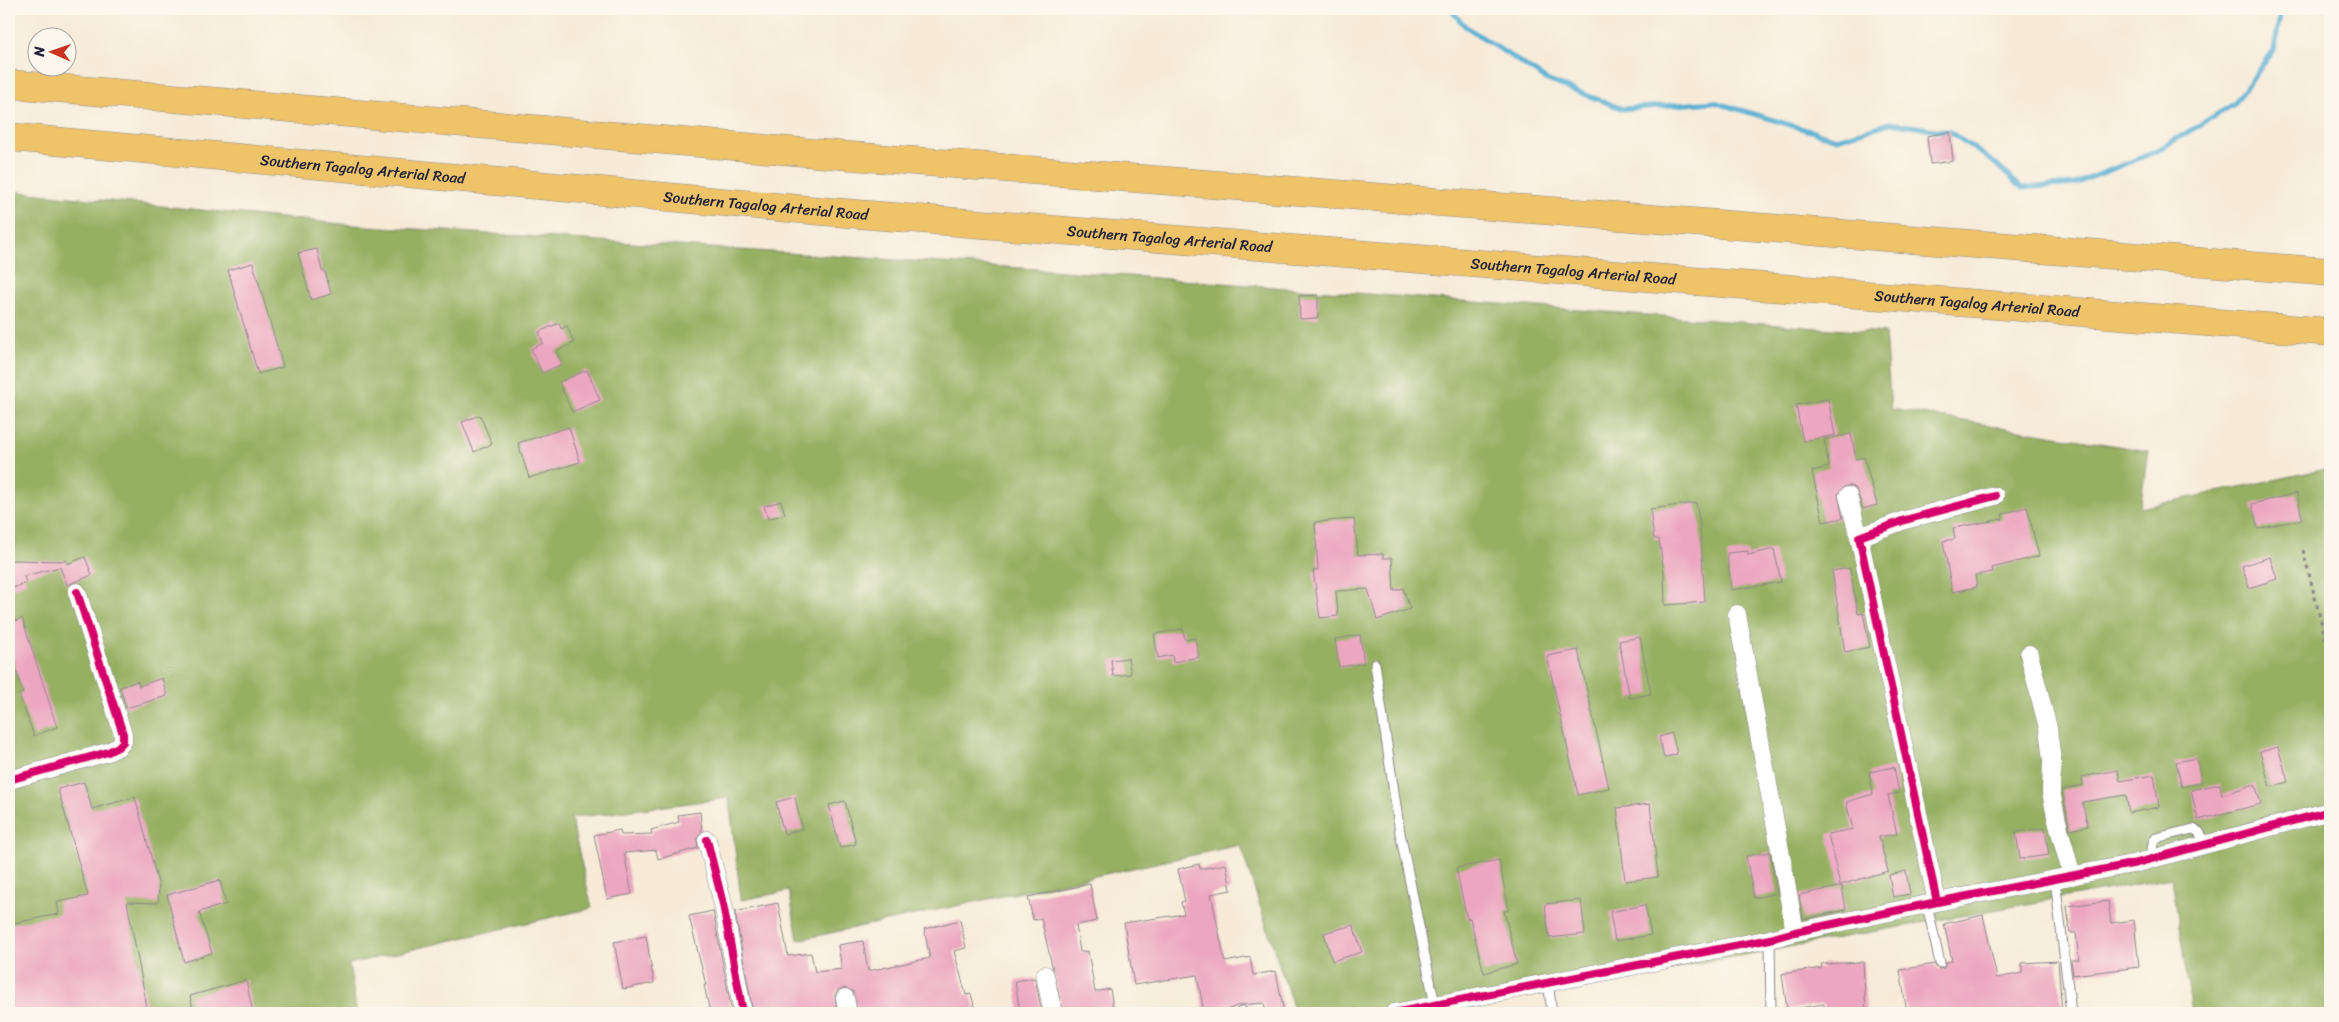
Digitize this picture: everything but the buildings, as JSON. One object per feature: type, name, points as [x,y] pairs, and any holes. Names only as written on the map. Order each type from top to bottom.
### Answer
[{"type":"highway","points":[[9,84],[838,155],[2330,272]]},
{"type":"highway","name":"Southern Tagalog Arterial Road","points":[[9,137],[832,212],[2330,332]]},
{"type":"street","points":[[1848,496],[1859,537],[1932,904]]},
{"type":"street","points":[[1859,537],[1905,520],[1996,496]]},
{"type":"street","points":[[9,780],[108,752],[123,742],[123,734],[77,592]]},
{"type":"street","points":[[1737,614],[1795,932]]},
{"type":"street","points":[[2029,654],[2048,728],[2052,761],[2051,792],[2057,821],[2064,878]]},
{"type":"street","points":[[1394,1013],[1770,939],[1795,932],[2064,878],[2152,859],[2330,811]]},
{"type":"street","points":[[708,840],[743,1013]]},
{"type":"street","points":[[1045,975],[1053,1013]]},
{"type":"lane","points":[[1375,664],[1400,833],[1435,1005]]},
{"type":"lane","points":[[2064,878],[2071,1013]]},
{"type":"lane","points":[[1932,904],[1940,963]]},
{"type":"lane","points":[[1770,939],[1771,1013]]},
{"type":"lane","points":[[1548,982],[1552,1013]]},
{"type":"path","points":[[2303,550],[2330,657]]},
{"type":"green space","points":[[9,191],[352,225],[1036,269],[1885,333],[1891,409],[2148,451],[2140,508],[2330,468],[2330,1013],[2192,1013],[2172,878],[1422,1013],[1295,1013],[1240,845],[798,940],[789,891],[741,900],[729,798],[571,818],[592,908],[349,964],[357,1013],[9,1013]]},
{"type":"waterway","points":[[1450,9],[1465,26],[1547,80],[1623,109],[1714,102],[1837,139],[1890,123],[1950,132],[1992,161],[2022,188],[2075,184],[2155,152],[2234,104],[2274,50],[2281,9]]},
{"type":"cycle path","points":[[1937,902],[1859,537],[1905,520],[1995,496]]},
{"type":"cycle path","points":[[9,780],[108,752],[123,742],[123,734],[77,592]]},
{"type":"cycle path","points":[[1394,1013],[1770,939],[1937,902],[2137,863],[2330,811]]},
{"type":"cycle path","points":[[707,840],[723,904],[743,1013]]}]
